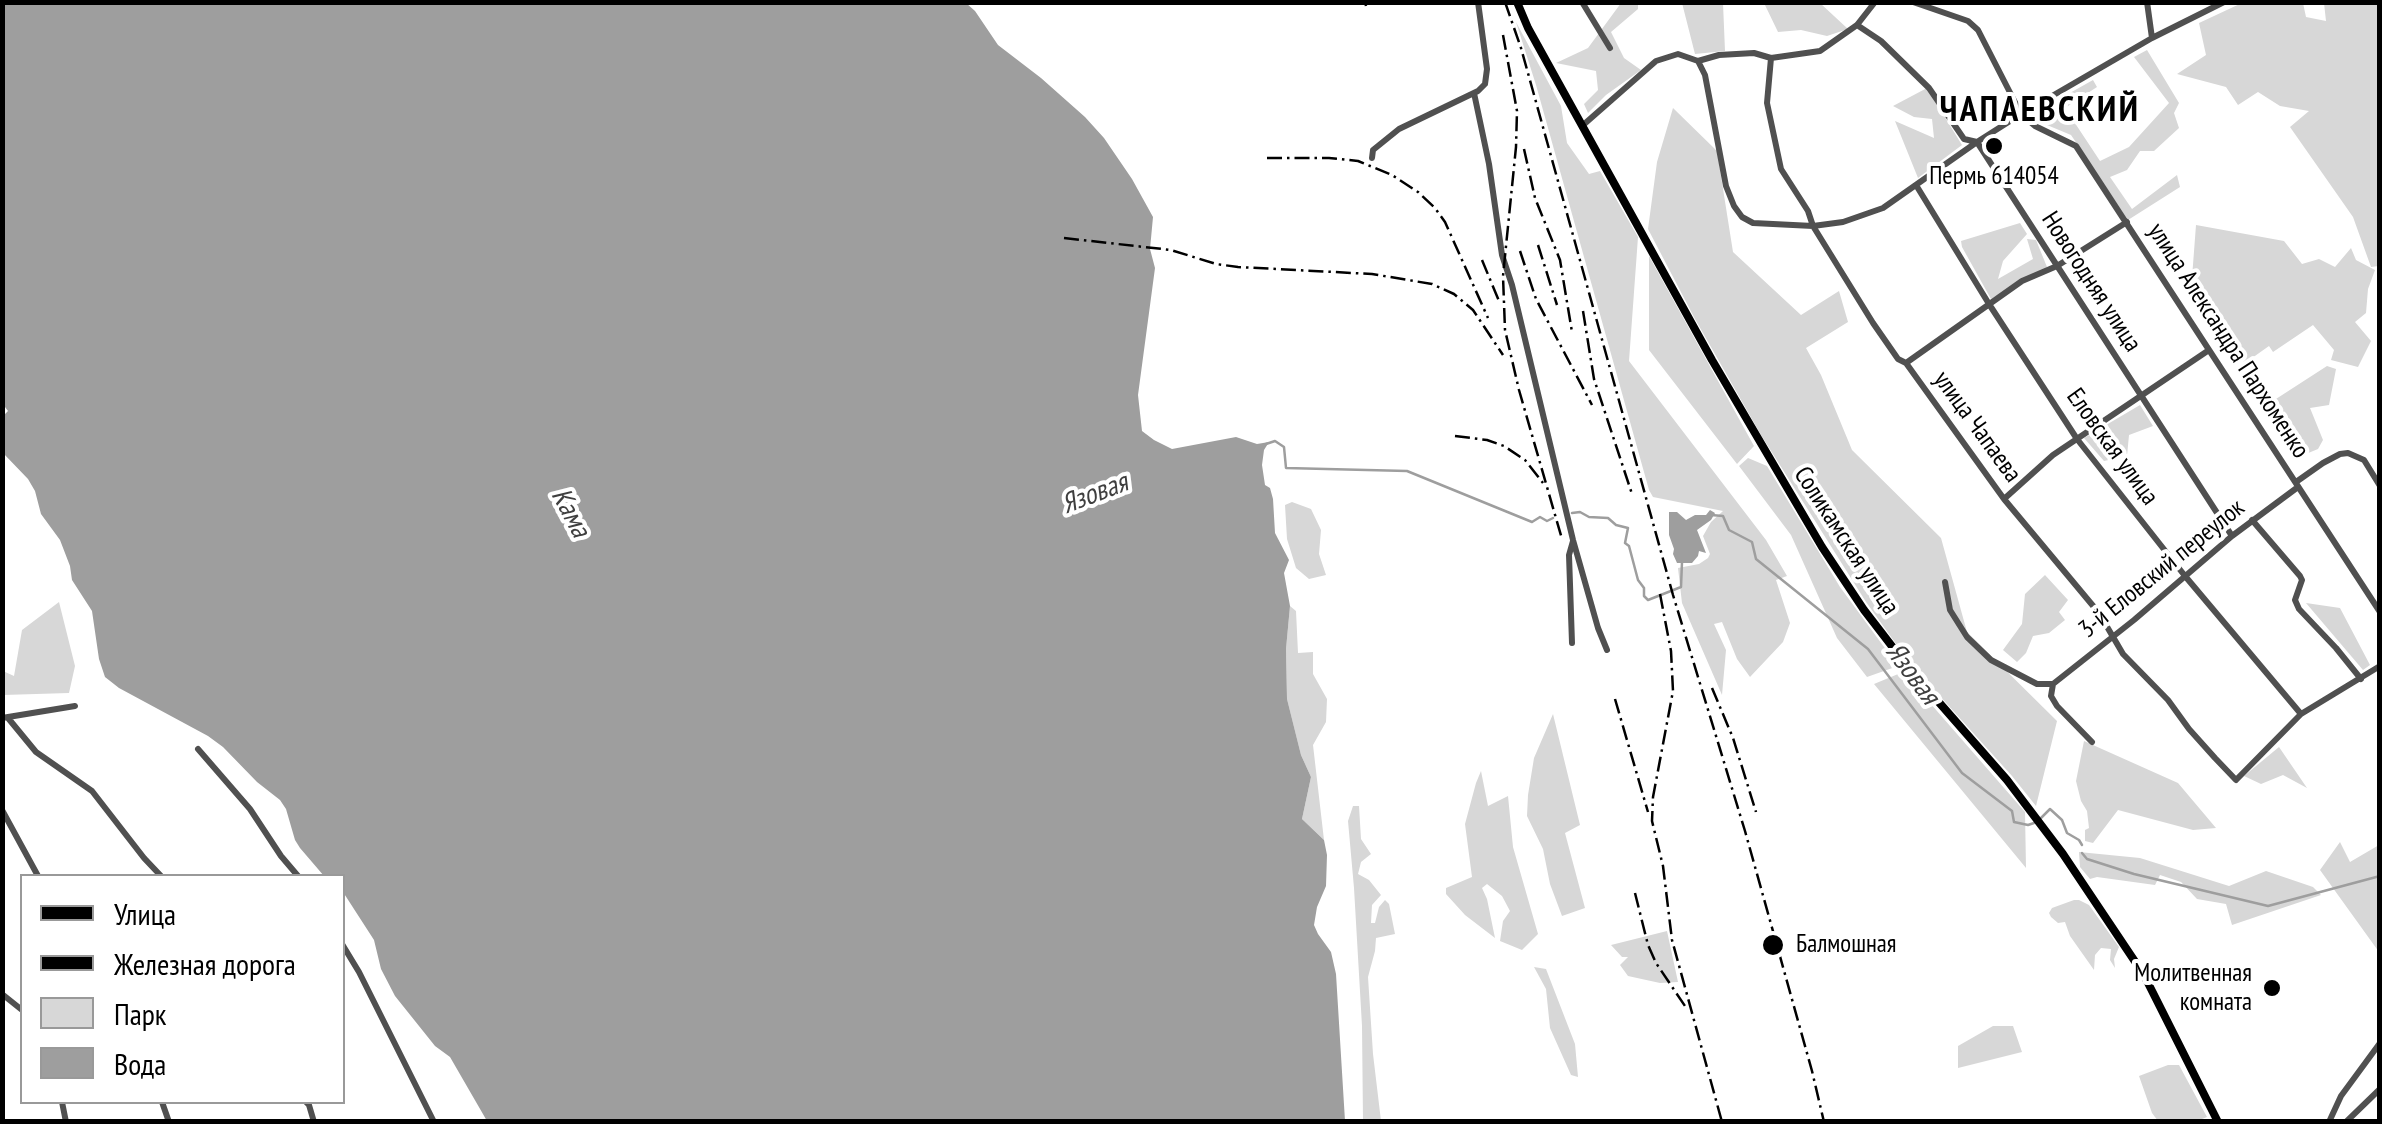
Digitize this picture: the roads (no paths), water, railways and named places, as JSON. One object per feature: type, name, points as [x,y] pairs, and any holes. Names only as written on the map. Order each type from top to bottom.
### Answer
[{"type":"main road","name":"Соликамская улица","points":[[1517,2],[1712,360],[1822,547],[1908,667],[2049,834],[2144,974],[2218,1122]]},
{"type":"street","points":[[1361,154],[1372,154],[1398,129],[1482,88],[1487,74],[1478,2]]},
{"type":"street","points":[[1582,2],[1610,48]]},
{"type":"street","points":[[1582,126],[1656,62],[1678,54],[1698,61],[1719,55],[1754,53],[1770,58],[1820,51],[1857,24],[1875,2]]},
{"type":"street","points":[[1913,2],[1964,19],[1978,30],[2021,114]]},
{"type":"street","points":[[2147,2],[2152,38]]},
{"type":"street","points":[[1698,61],[1705,76],[1726,186],[1734,206],[1754,223],[1812,226],[1843,222],[1883,208],[2021,114],[2152,38],[2224,2]]},
{"type":"street","name":"Новогодняя улица","points":[[1857,24],[1881,41],[1929,88],[1964,139],[1977,142],[2232,536]]},
{"type":"street","name":"улица Чапаева","points":[[1770,58],[1767,103],[1775,149],[1781,169],[1808,211],[1812,226],[1898,359],[1906,362],[2004,499],[2099,612],[2122,654],[2168,700],[2236,780],[2301,714]]},
{"type":"street","points":[[1474,93],[1502,256],[1573,540],[1607,650]]},
{"type":"street","name":"улица Александра Пархоменко","points":[[2021,114],[2035,126],[2076,146],[2380,612]]},
{"type":"street","name":"Еловская улица","points":[[1916,184],[2077,438],[2185,576],[2301,714]]},
{"type":"street","points":[[1906,362],[2022,281],[2057,266],[2127,222]]},
{"type":"street","points":[[2004,499],[2053,454],[2209,350]]},
{"type":"street","name":"3-й Еловский переулок","points":[[2053,684],[2323,464],[2348,453],[2364,460],[2380,486]]},
{"type":"street","points":[[2252,520],[2300,576],[2295,600],[2299,608],[2361,679]]},
{"type":"street","points":[[1572,643],[1569,555],[1573,540]]},
{"type":"street","points":[[1944,582],[1950,610],[1967,637],[1991,660],[2037,684],[2053,684],[2051,696],[2057,706],[2092,742]]},
{"type":"street","points":[[2301,714],[2380,666]]},
{"type":"street","points":[[5,718],[75,706]]},
{"type":"street","points":[[5,718],[36,752],[92,791],[159,874]]},
{"type":"street","points":[[198,749],[250,809],[296,874]]},
{"type":"street","points":[[2,810],[37,874]]},
{"type":"street","points":[[345,949],[434,1122]]},
{"type":"street","points":[[2329,1122],[2341,1096],[2380,1043]]},
{"type":"street","points":[[2346,1122],[2380,1088]]},
{"type":"water","name":"Кама","points":[[2,3],[966,3],[998,45],[1041,78],[1104,138],[1153,217],[1150,249],[1155,268],[1138,395],[1142,431],[1172,449],[1236,437],[1257,444],[1269,442],[1262,465],[1265,485],[1273,499],[1275,533],[1289,560],[1284,573],[1290,606],[1287,699],[1301,755],[1311,777],[1302,819],[1324,840],[1327,855],[1326,886],[1314,925],[1331,952],[1336,974],[1345,1121],[487,1121],[450,1057],[435,1046],[395,996],[381,969],[374,940],[345,895],[345,874],[322,874],[295,840],[280,800],[223,747],[105,677],[92,611],[72,580],[60,540],[41,514],[28,479],[3,453],[3,416],[8,411],[2,403]]},
{"type":"water","points":[[1710,510],[1715,513],[1711,520],[1697,530],[1706,553],[1699,551],[1692,563],[1677,563],[1669,535],[1669,512],[1677,512],[1686,520],[1706,515]]},
{"type":"waterway","name":"Язовая","points":[[1266,444],[1275,441],[1284,447],[1286,468],[1407,471],[1532,522],[1540,517],[1547,521],[1553,518]]},
{"type":"waterway","name":"Язовая","points":[[1572,513],[1608,518],[1628,528],[1625,543],[1648,600],[1681,587],[1682,562]]},
{"type":"waterway","name":"Язовая","points":[[1711,515],[1723,516],[1729,530],[1752,542],[1756,559],[1868,649],[1962,773],[2012,811],[2014,822],[2034,823]]},
{"type":"waterway","name":"Язовая","points":[[2041,818],[2050,809],[2062,820],[2067,833],[2082,845]]},
{"type":"waterway","name":"Язовая","points":[[2082,853],[2087,859],[2134,874],[2268,906],[2380,876]]},
{"type":"railway","points":[[1365,2],[1366,6]]},
{"type":"railway","points":[[1505,2],[1673,595],[1745,831],[1824,1122]]},
{"type":"railway","points":[[1503,35],[1517,111],[1503,276],[1505,330],[1562,539]]},
{"type":"railway","points":[[1524,149],[1535,198],[1560,260],[1572,332]]},
{"type":"railway","points":[[1267,158],[1358,161],[1392,175],[1418,192],[1445,222],[1488,318]]},
{"type":"railway","points":[[1064,238],[1171,250],[1238,267],[1372,274],[1432,284],[1454,294],[1473,310],[1503,355]]},
{"type":"railway","points":[[1538,245],[1557,305]]},
{"type":"railway","points":[[1520,251],[1536,299],[1592,405]]},
{"type":"railway","points":[[1482,260],[1499,301]]},
{"type":"railway","points":[[1583,311],[1594,379],[1632,494]]},
{"type":"railway","points":[[1455,436],[1504,446],[1525,460],[1543,483]]},
{"type":"railway","points":[[1660,594],[1671,651],[1673,691],[1652,821],[1663,866],[1672,940],[1722,1122]]},
{"type":"railway","points":[[1712,688],[1733,738],[1756,812]]},
{"type":"railway","points":[[1615,699],[1648,812]]},
{"type":"railway","points":[[1635,893],[1648,945],[1685,1006]]},
{"type":"place","name":"Пермь 614054","points":[[1994,146]]},
{"type":"place","name":"Балмошная","points":[[1773,945]]},
{"type":"place","name":"Молитвенная комната","points":[[2272,988]]},
{"type":"district","name":"ЧАПАЕВСКИЙ","points":[[2040,111]]}]
